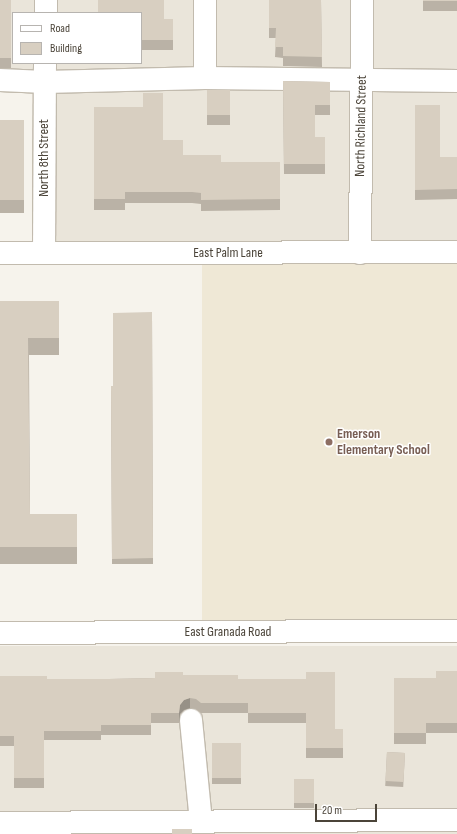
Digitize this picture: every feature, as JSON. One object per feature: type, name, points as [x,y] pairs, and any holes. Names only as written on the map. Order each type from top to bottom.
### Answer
[{"type":"street","points":[[46,0],[46,12]]},
{"type":"street","points":[[205,0],[205,78]]},
{"type":"street","name":"North Richland Street","points":[[360,253],[362,0]]},
{"type":"street","points":[[0,80],[45,73],[205,78],[457,81]]},
{"type":"street","name":"North 8th Street","points":[[44,253],[45,73]]},
{"type":"street","name":"East Palm Lane","points":[[0,253],[457,252]]},
{"type":"street","name":"East Granada Road","points":[[0,633],[457,631]]},
{"type":"street","points":[[191,720],[200,822]]},
{"type":"street","points":[[0,823],[457,820]]},
{"type":"shaded area","points":[[0,0],[457,0],[457,252],[44,253],[45,82],[0,80]]},
{"type":"shaded area","name":"Emerson Elementary School","points":[[202,252],[457,252],[457,631],[202,631]]},
{"type":"shaded area","points":[[0,646],[457,646],[457,834],[0,834]]},
{"type":"building","points":[[0,0],[11,0],[11,58],[0,58]]},
{"type":"building","points":[[98,0],[164,0],[164,19],[173,19],[173,40],[142,40],[142,12],[98,12]]},
{"type":"building","points":[[269,0],[321,0],[322,57],[283,56],[283,47],[275,47],[276,28],[269,28]]},
{"type":"building","points":[[457,0],[457,1],[423,1]]},
{"type":"building","points":[[283,81],[330,82],[330,105],[315,105],[315,137],[325,137],[325,164],[284,164]]},
{"type":"building","points":[[207,90],[230,90],[230,115],[207,115]]},
{"type":"building","points":[[143,93],[163,93],[163,140],[183,140],[183,155],[221,155],[221,162],[280,162],[280,199],[201,200],[201,193],[192,192],[125,192],[125,199],[94,199],[94,107],[143,107]]},
{"type":"building","points":[[415,105],[440,105],[440,157],[457,157],[457,189],[415,190]]},
{"type":"building","points":[[0,120],[24,120],[24,200],[0,200]]},
{"type":"building","points":[[0,301],[59,301],[59,338],[28,338],[30,514],[77,514],[77,547],[0,547]]},
{"type":"building","points":[[152,312],[153,558],[112,559],[111,386],[113,386],[113,313]]},
{"type":"building","points":[[436,671],[457,671],[457,723],[426,723],[426,733],[394,733],[394,678],[436,678]]},
{"type":"building","points":[[155,672],[183,672],[183,675],[238,675],[238,679],[306,679],[306,672],[335,672],[335,729],[343,729],[343,748],[306,748],[306,713],[248,713],[248,703],[201,703],[196,699],[190,698],[184,700],[180,705],[179,713],[151,713],[151,725],[101,725],[101,731],[44,731],[44,778],[14,778],[14,736],[0,736],[0,676],[47,676],[47,679],[155,678]]},
{"type":"building","points":[[212,743],[241,743],[241,778],[212,778]]},
{"type":"building","points":[[387,752],[405,753],[403,782],[385,781]]},
{"type":"building","points":[[294,779],[314,779],[314,803],[294,803]]},
{"type":"building","points":[[172,829],[192,829],[192,834],[172,834]]},
{"type":"place","name":"Emerson Elementary School","points":[[329,442]]}]
